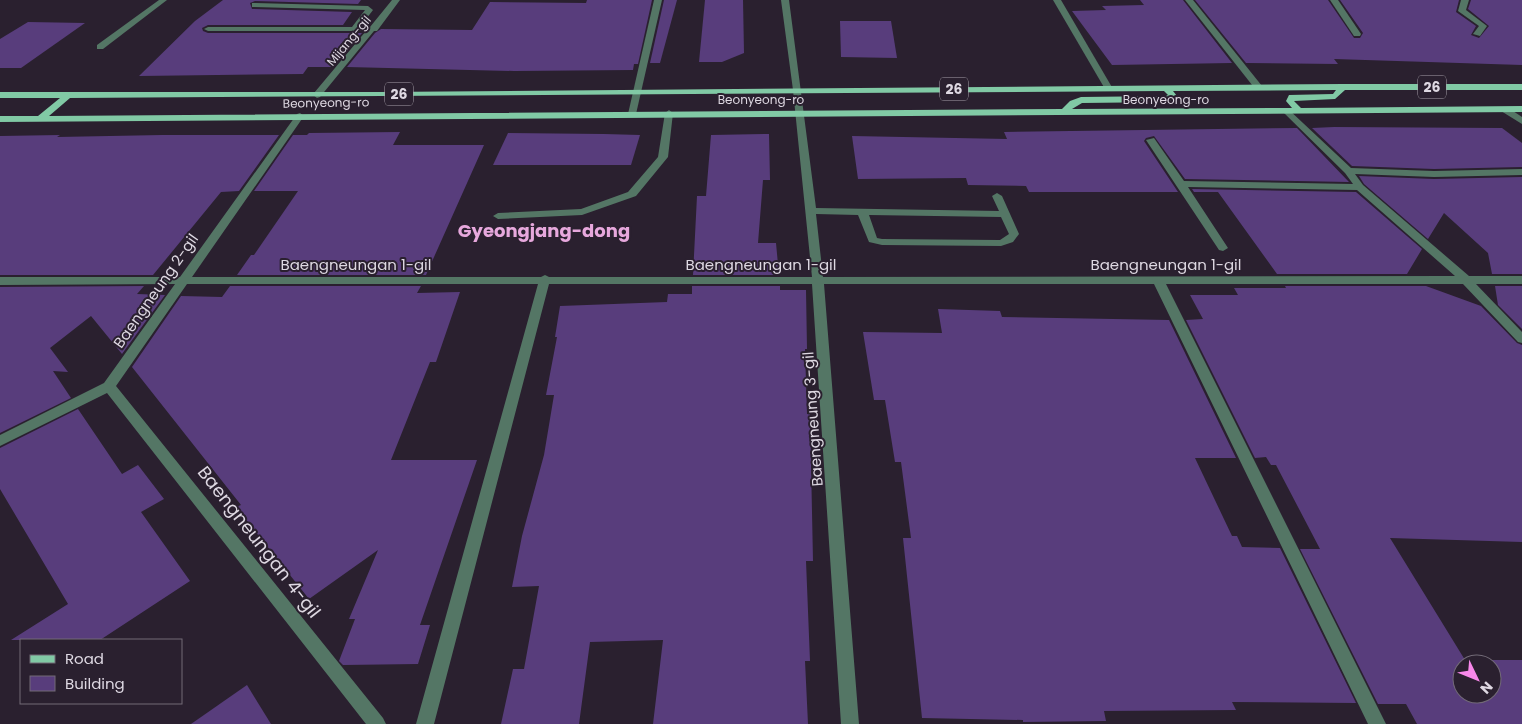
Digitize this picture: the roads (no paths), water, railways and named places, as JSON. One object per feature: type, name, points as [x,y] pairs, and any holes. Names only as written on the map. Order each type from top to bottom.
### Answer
[{"type":"main road","points":[[1299,111],[1290,101],[1292,97],[1335,96],[1343,87]]},
{"type":"main road","name":"Beonyeong-ro","points":[[0,95],[318,95],[798,90],[1522,87]]},
{"type":"main road","points":[[1064,112],[1073,103],[1081,100],[1168,99],[1173,96],[1168,89]]},
{"type":"main road","points":[[41,118],[68,95]]},
{"type":"main road","name":"Beonyeong-ro","points":[[0,119],[802,112],[1522,109]]},
{"type":"street","points":[[100,47],[163,0]]},
{"type":"street","name":"Mijang-gil","points":[[318,95],[396,0]]},
{"type":"street","points":[[632,114],[658,0]]},
{"type":"street","name":"Baengneung 3-gil","points":[[785,0],[802,112],[819,280],[850,724]]},
{"type":"street","points":[[1057,0],[1110,88]]},
{"type":"street","points":[[1189,0],[1259,88]]},
{"type":"street","points":[[1334,0],[1357,34]]},
{"type":"street","points":[[1465,0],[1462,11],[1483,26],[1477,34]]},
{"type":"street","points":[[256,6],[368,8],[369,10],[354,29]]},
{"type":"street","points":[[208,29],[374,29]]},
{"type":"street","points":[[1504,109],[1522,121]]},
{"type":"street","points":[[1287,111],[1348,171],[1360,187],[1467,281],[1522,339]]},
{"type":"street","points":[[498,216],[582,212],[632,194],[663,157],[669,113]]},
{"type":"street","name":"Baengneung 2-gil","points":[[0,441],[109,386],[300,116]]},
{"type":"street","points":[[1151,140],[1223,248]]},
{"type":"street","points":[[1348,171],[1434,174],[1522,172]]},
{"type":"street","points":[[1181,184],[1360,187]]},
{"type":"street","points":[[862,211],[873,240],[882,242],[1001,243],[1009,240],[1014,234],[997,196]]},
{"type":"street","points":[[812,211],[1004,214]]},
{"type":"street","points":[[425,724],[545,279]]},
{"type":"street","name":"Baengneungan 1-gil","points":[[0,281],[545,279],[1522,280]]},
{"type":"street","points":[[1158,280],[1377,724]]},
{"type":"street","name":"Baengneungan 4-gil","points":[[109,386],[377,724]]},
{"type":"district","name":"Gyeongjang-dong","points":[[544,231]]}]
